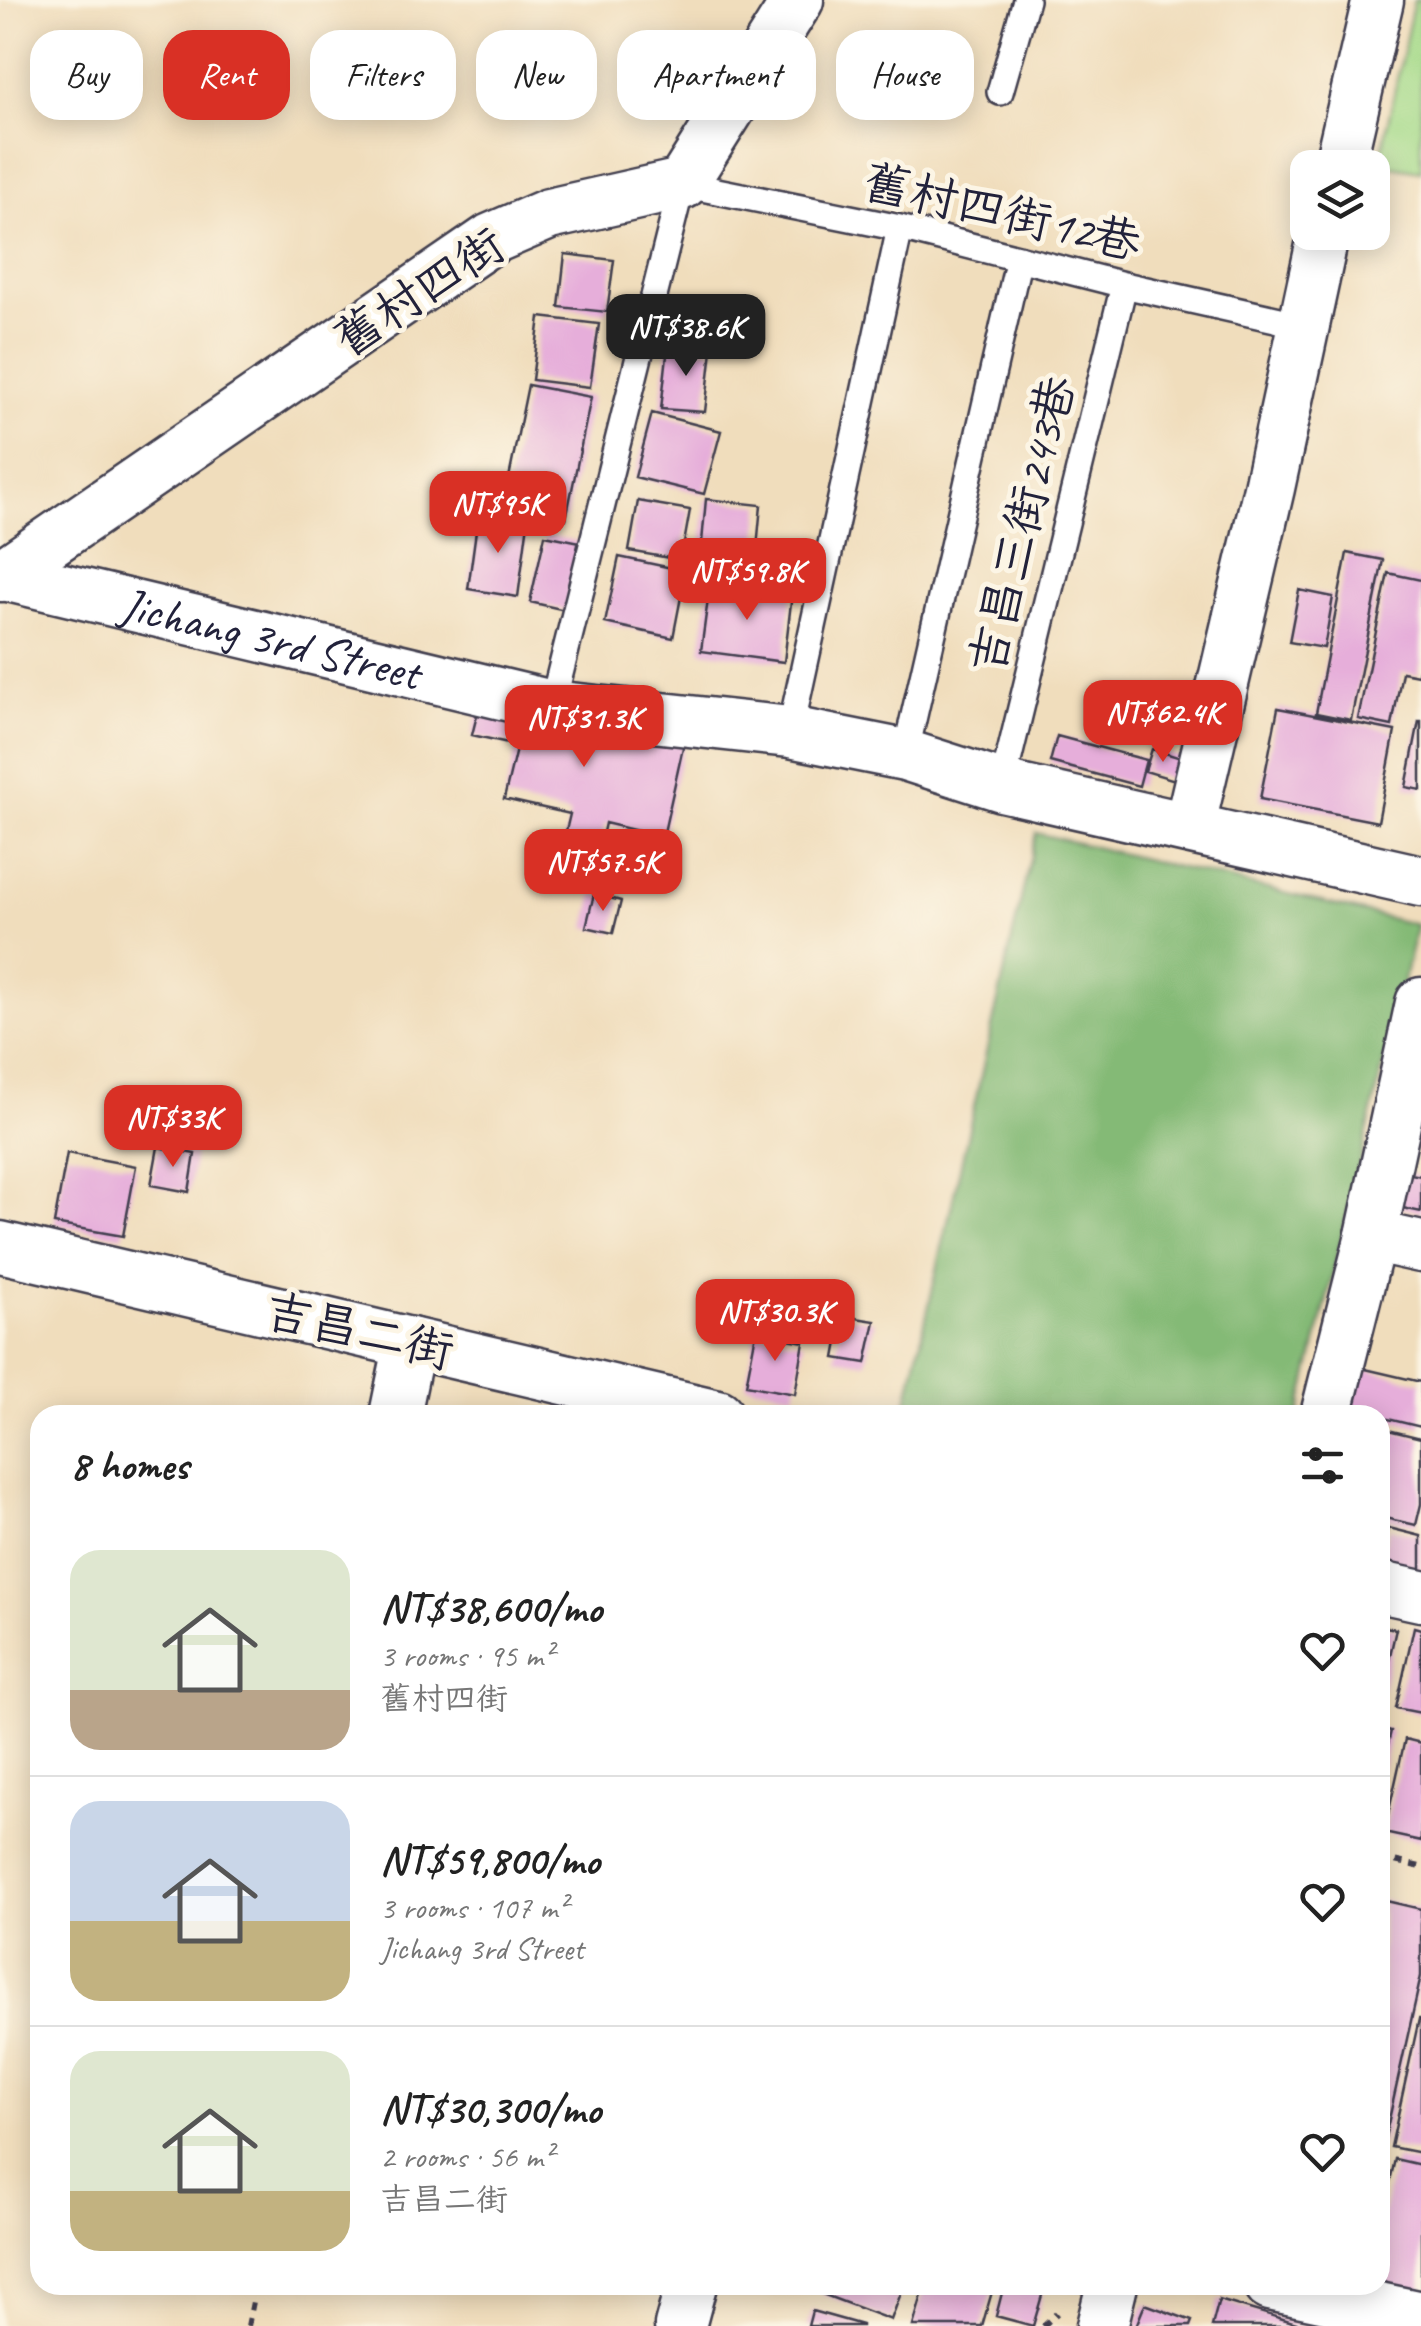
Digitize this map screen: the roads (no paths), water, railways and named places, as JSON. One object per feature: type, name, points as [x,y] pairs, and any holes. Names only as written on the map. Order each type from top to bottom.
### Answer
[{"type":"street","points":[[682,184],[798,0]]},
{"type":"street","points":[[1342,150],[1378,0]]},
{"type":"street","name":"舊村四街","points":[[1,574],[491,238],[549,214],[682,184]]},
{"type":"street","points":[[1189,828],[1269,488],[1320,250]]},
{"type":"street","name":"Jichang 3rd Street","points":[[1,574],[552,706],[790,732],[905,755],[1002,786],[1421,881]]},
{"type":"street","points":[[1328,1405],[1421,1004]]},
{"type":"street","points":[[1370,1236],[1421,1247]]},
{"type":"street","name":"吉昌二街","points":[[0,1248],[675,1405]]},
{"type":"street","points":[[397,1405],[410,1343]]},
{"type":"street","points":[[1390,1589],[1421,1596]]},
{"type":"street","points":[[680,2326],[688,2295]]},
{"type":"street","points":[[1102,2326],[1110,2295]]},
{"type":"street","points":[[1317,2295],[1421,2317]]},
{"type":"lane","points":[[1000,92],[1026,0]]},
{"type":"lane","name":"舊村四街12巷","points":[[682,184],[900,228],[1302,325]]},
{"type":"lane","points":[[552,706],[682,184]]},
{"type":"lane","points":[[790,732],[900,228]]},
{"type":"lane","points":[[905,755],[1019,258]]},
{"type":"lane","name":"吉昌三街243巷","points":[[1002,786],[1124,285]]}]
